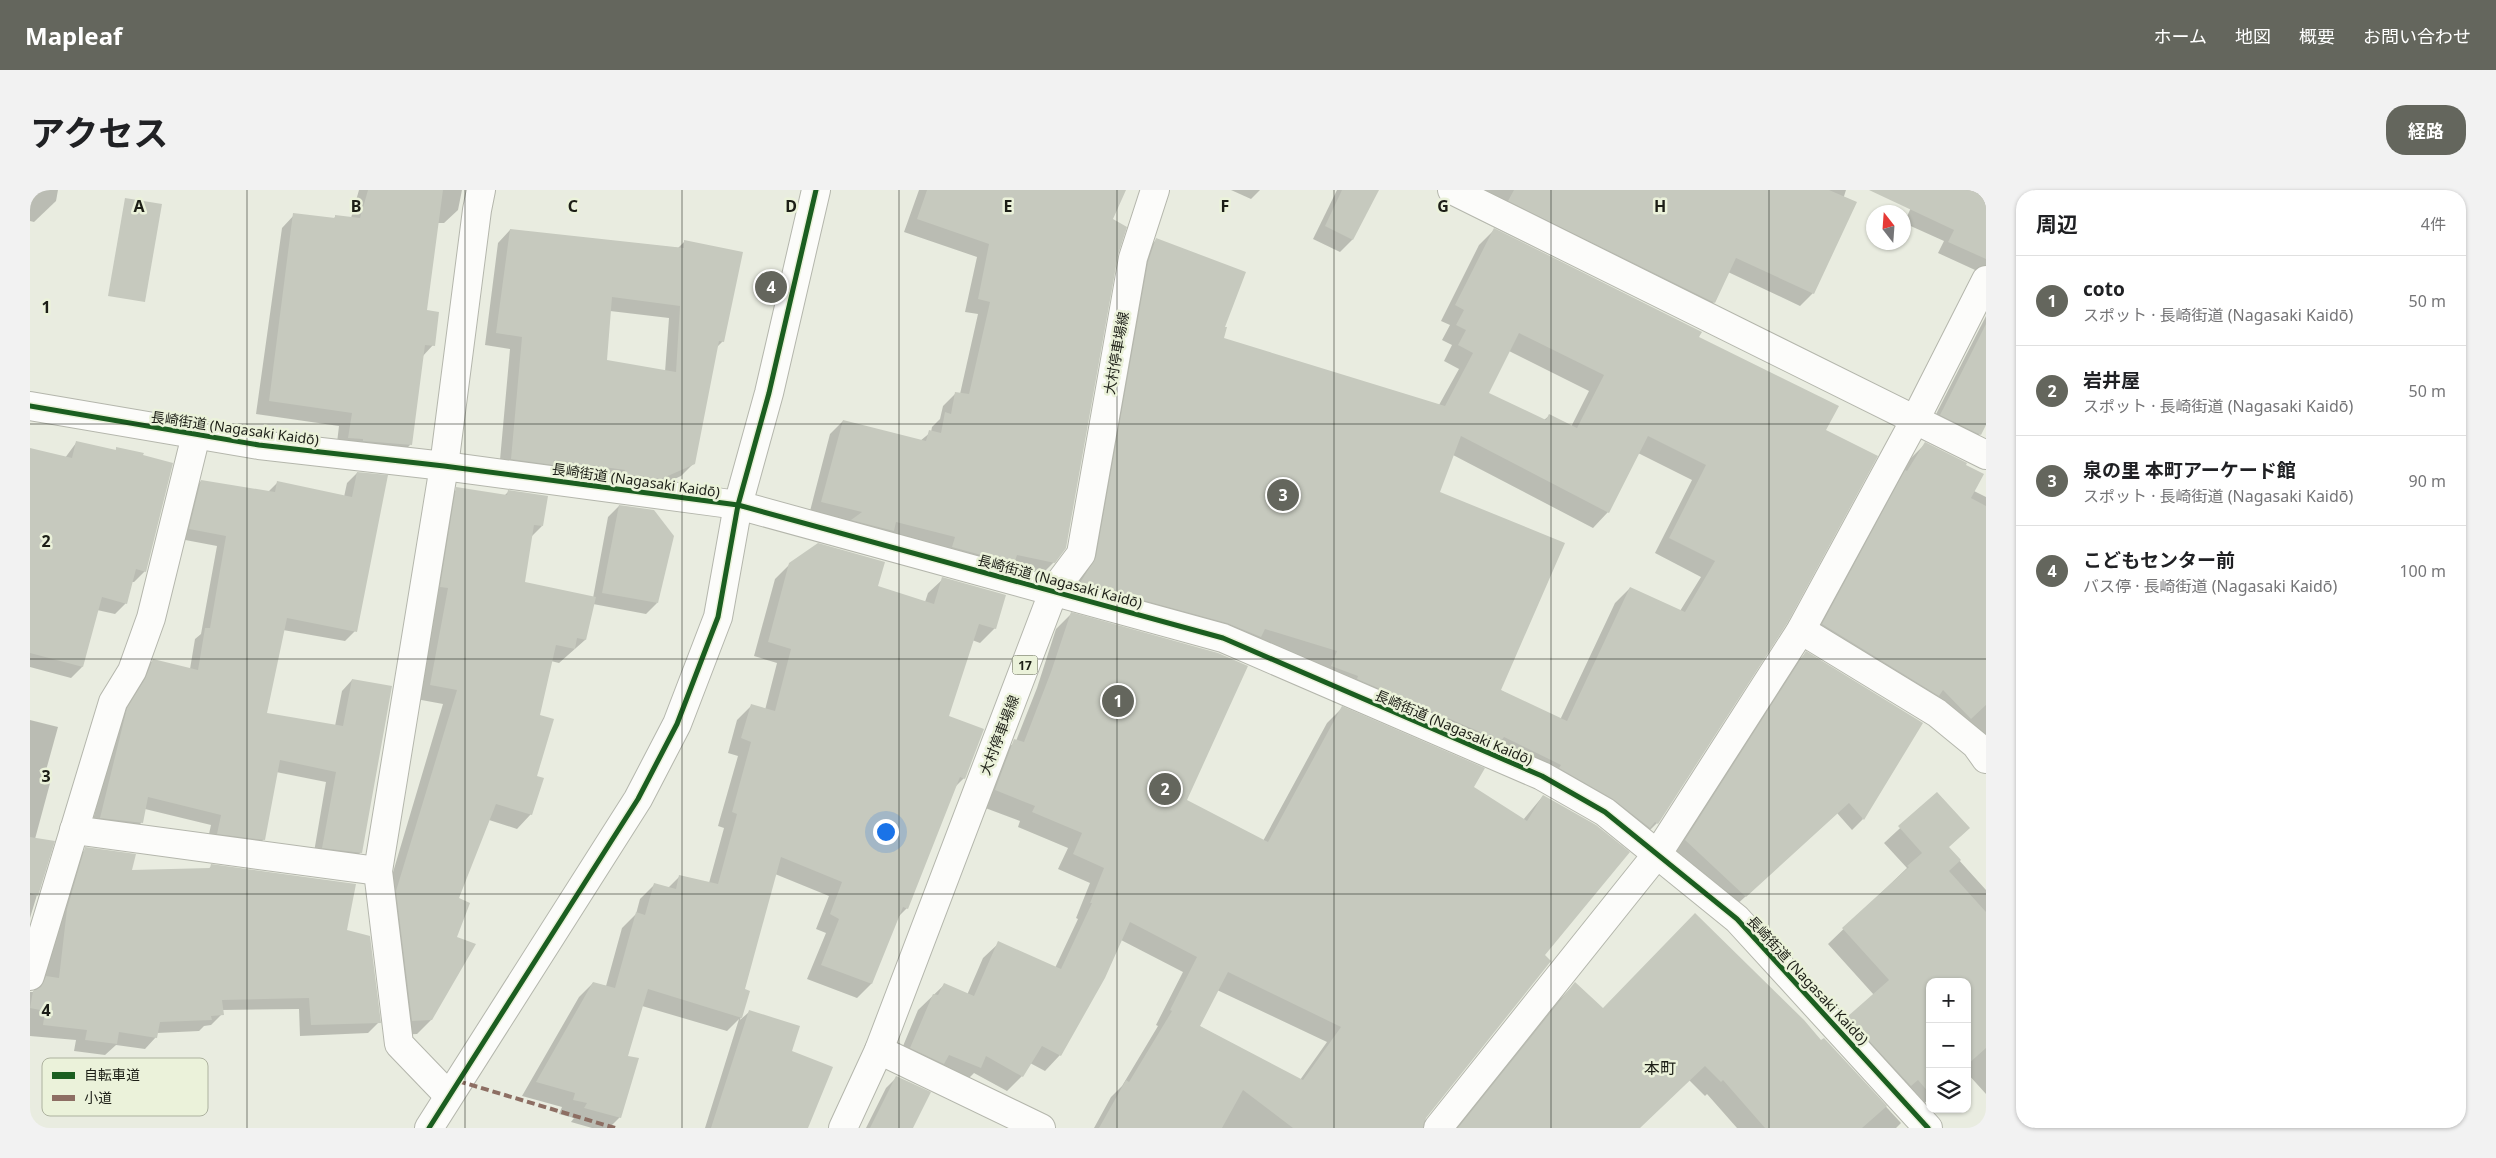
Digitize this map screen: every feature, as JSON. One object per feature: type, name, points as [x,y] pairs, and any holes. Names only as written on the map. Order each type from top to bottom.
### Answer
[{"type":"street","points":[[448,1095],[399,1044],[378,871],[444,466],[481,190]]},
{"type":"street","points":[[429,1128],[448,1095],[638,799],[677,724],[718,617],[738,505],[769,393],[816,190]]},
{"type":"street","name":"大村停車場線","points":[[843,1128],[879,1050],[1054,590],[1081,554],[1133,258],[1142,224],[1155,190]]},
{"type":"street","points":[[1452,190],[1986,455]]},
{"type":"street","points":[[1438,1128],[1658,853],[1800,630],[1915,420],[1986,280]]},
{"type":"street","name":"長崎街道 (Nagasaki Kaidō)","points":[[30,406],[259,445],[444,466],[738,505],[1054,590],[1223,638],[1334,688],[1542,776],[1605,812],[1658,853],[1737,920],[1928,1128]]},
{"type":"street","points":[[30,976],[113,702],[132,671],[151,618],[196,435]]},
{"type":"street","points":[[1800,630],[1937,713],[1976,744],[1986,759]]},
{"type":"street","points":[[74,830],[378,871]]},
{"type":"street","points":[[879,1050],[1041,1128]]},
{"type":"building","points":[[368,190],[443,190],[427,310],[439,312],[435,346],[425,345],[412,445],[348,438],[352,413],[269,401],[293,213],[335,218],[335,215],[360,218]]},
{"type":"building","points":[[927,190],[1126,190],[1113,219],[1127,227],[1118,255],[1066,548],[1055,563],[1017,555],[1014,564],[952,547],[955,537],[896,522],[894,531],[851,520],[862,512],[821,502],[843,420],[926,441],[929,430],[941,433],[945,412],[951,414],[955,392],[969,394],[990,302],[978,299],[989,244],[917,219]]},
{"type":"building","points":[[1342,190],[1379,190],[1353,240],[1325,226]]},
{"type":"building","points":[[1514,190],[1829,190],[1857,202],[1814,294],[1736,258],[1715,303],[1508,201]]},
{"type":"building","points":[[1869,190],[1986,190],[1986,259],[1948,242],[1954,230],[1911,210],[1911,205],[1901,205]]},
{"type":"building","points":[[125,198],[162,204],[145,302],[108,296]]},
{"type":"building","points":[[1494,228],[1702,332],[1699,337],[1839,406],[1826,430],[1878,456],[1788,622],[1658,824],[1655,822],[1650,828],[1613,799],[1559,768],[1561,765],[1504,737],[1501,741],[1357,679],[1358,676],[1331,666],[1337,651],[1265,629],[1261,637],[1227,623],[1080,583],[1096,557],[1148,262],[1156,238],[1246,272],[1225,327],[1227,327],[1224,338],[1445,406],[1473,353],[1458,345],[1466,330],[1456,325],[1464,310],[1455,305]],"holes":[[[1519,333],[1604,375],[1577,428],[1549,414],[1546,420],[1489,393]],[[1461,436],[1609,513],[1648,436],[1706,465],[1669,538],[1715,561],[1685,612],[1630,587],[1567,721],[1501,690],[1565,543],[1440,492]]]},
{"type":"building","points":[[510,229],[684,248],[684,240],[743,252],[724,342],[719,341],[695,464],[661,479],[624,474],[625,470],[554,460],[553,465],[511,459],[522,337],[496,333]],"holes":[[[612,297],[680,306],[676,372],[607,360]]]},
{"type":"building","points":[[1986,324],[1986,425],[1981,435],[1940,415]]},
{"type":"building","points":[[76,441],[116,450],[116,447],[144,453],[143,455],[173,463],[146,572],[136,569],[127,604],[102,597],[83,667],[30,653],[30,448],[72,458]]},
{"type":"building","points":[[1925,442],[1967,463],[1966,465],[1984,474],[1971,498],[1986,506],[1986,705],[1971,719],[1943,690],[1939,696],[1822,624],[1905,470],[1907,471]]},
{"type":"building","points":[[357,472],[388,475],[357,632],[287,618],[267,713],[343,726],[352,679],[392,686],[362,853],[322,848],[336,772],[280,760],[265,840],[217,834],[221,815],[148,797],[143,823],[100,818],[127,708],[145,679],[153,659],[198,670],[205,628],[210,628],[226,536],[189,529],[201,480],[275,492],[277,481],[352,497]]},
{"type":"building","points":[[456,487],[507,495],[508,490],[548,496],[543,526],[534,525],[525,582],[596,597],[586,640],[577,638],[575,649],[556,645],[540,715],[554,719],[537,776],[544,778],[532,815],[496,804],[459,898],[470,903],[457,937],[476,944],[432,1020],[412,1021],[396,891],[457,690],[430,685],[448,588],[440,587]]},
{"type":"building","points":[[619,505],[654,510],[674,536],[658,603],[602,593]]},
{"type":"building","points":[[818,543],[885,562],[878,586],[934,604],[942,577],[1006,595],[996,629],[979,624],[949,716],[984,729],[965,779],[960,777],[908,909],[903,907],[872,984],[821,965],[839,919],[830,914],[842,882],[781,857],[745,989],[750,991],[742,1018],[648,989],[628,1056],[639,1058],[621,1118],[584,1108],[587,1103],[573,1100],[575,1093],[536,1082],[593,982],[615,988],[636,912],[645,915],[654,883],[676,889],[679,875],[718,884],[737,814],[732,812],[751,742],[741,738],[751,704],[775,711],[791,649],[768,642],[789,563]]},
{"type":"building","points":[[1071,612],[1218,653],[1248,666],[1187,800],[1268,842],[1342,706],[1485,768],[1474,787],[1527,821],[1543,795],[1596,825],[1630,852],[1545,955],[1551,961],[1426,1118],[1423,1128],[1293,1128],[1243,1090],[1222,1128],[1099,1128],[1126,1080],[1129,1082],[1172,1011],[1170,1010],[1197,957],[1130,922],[1105,978],[1061,1056],[1042,1046],[1023,1077],[986,1056],[981,1068],[949,1055],[944,1064],[910,1048],[933,994],[938,995],[944,983],[974,996],[998,941],[1061,969],[1092,903],[1090,903],[1104,868],[1073,854],[1082,833],[1032,812],[1035,806],[995,790],[1014,739],[1024,742],[1051,672]],"holes":[[[1228,972],[1341,1027],[1303,1080],[1200,1026]]]},
{"type":"building","points":[[1806,651],[1923,723],[1864,820],[1849,803],[1746,897],[1685,840]]},
{"type":"building","points":[[1937,792],[1970,828],[1949,847],[1961,860],[1949,871],[1986,912],[1986,1048],[1971,1061],[1971,978],[1926,978],[1926,1089],[1918,1080],[1911,1086],[1847,1017],[1889,980],[1842,928],[1922,853],[1898,826]]},
{"type":"building","points":[[30,837],[55,841],[38,896],[30,893]]},
{"type":"building","points":[[85,847],[136,854],[132,870],[210,868],[211,864],[356,884],[347,930],[370,936],[381,1023],[311,1025],[309,998],[222,1000],[224,1015],[211,1016],[212,1020],[160,1022],[157,1038],[119,1032],[117,1044],[85,1040],[87,1030],[43,1025],[45,1011],[30,1008],[33,991],[41,987],[46,976],[59,978],[67,909]]},
{"type":"building","points":[[1695,913],[1804,1020],[1821,1040],[1824,1038],[1887,1106],[1862,1128],[1765,1128],[1723,1080],[1721,1082],[1705,1066],[1640,1128],[1458,1128],[1575,982],[1603,1008]]},
{"type":"building","points":[[749,1010],[800,1026],[792,1051],[833,1067],[808,1128],[711,1128]]},
{"type":"building","points":[[896,1076],[931,1092],[913,1128],[870,1128]]},
{"type":"marked path","points":[[458,1081],[615,1128]]},
{"type":"cycle path","points":[[429,1128],[638,799],[677,724],[718,617],[738,505],[769,393],[816,190]]},
{"type":"cycle path","points":[[30,406],[259,445],[444,466],[738,505],[1223,638],[1542,776],[1605,812],[1737,919],[1928,1128]]},
{"type":"place","name":"こどもセンター前","points":[[771,287]]},
{"type":"place","name":"泉の里 本町アーケード館","points":[[1283,495]]},
{"type":"place","name":"coto","points":[[1118,701]]},
{"type":"place","name":"岩井屋","points":[[1165,789]]},
{"type":"district","name":"本町","points":[[1660,1068]]}]
